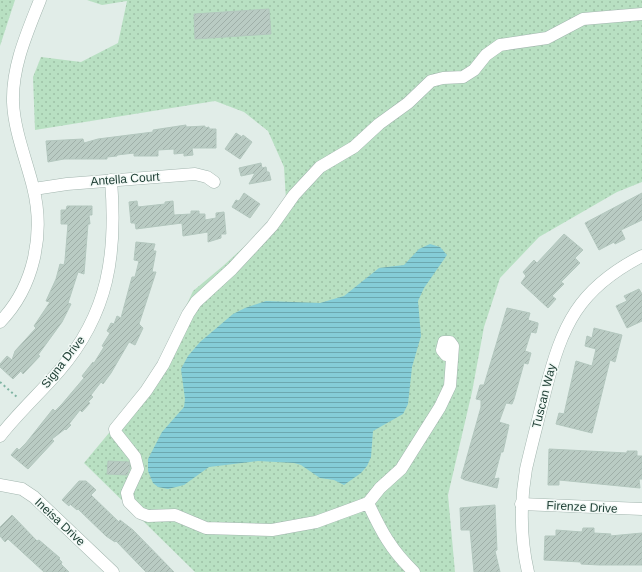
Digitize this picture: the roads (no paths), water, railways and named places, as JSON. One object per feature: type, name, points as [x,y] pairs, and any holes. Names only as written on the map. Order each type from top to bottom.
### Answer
[{"type":"street","points":[[0,322],[10,311],[21,293],[34,261],[38,228],[34,189],[16,124],[13,87],[22,47],[40,0]]},
{"type":"street","points":[[452,354],[450,386],[440,407],[400,469],[380,488],[368,503],[316,522],[272,530],[240,530],[232,528],[206,528],[175,515],[148,516],[140,513],[129,502],[127,493],[138,469],[135,457],[116,433],[115,429],[146,391],[163,365],[188,314],[196,302],[232,269],[272,226],[294,195],[320,167],[354,147],[379,124],[408,103],[430,81],[443,78],[463,77],[474,70],[486,55],[500,45],[547,38],[583,19],[642,14]]},
{"type":"street","name":"Antella Court","points":[[34,189],[67,184],[195,174],[207,177],[214,182]]},
{"type":"street","name":"Signa Drive","points":[[0,436],[72,354],[86,332],[101,300],[111,260],[113,245],[111,180]]},
{"type":"street","name":"Tuscan Way","points":[[528,572],[521,528],[521,504],[526,469],[554,358],[567,324],[578,306],[608,277],[642,256]]},
{"type":"street","name":"Ineisa Drive","points":[[0,485],[22,489],[34,497],[113,572]]},
{"type":"street","points":[[368,503],[383,536],[399,557],[414,572]]},
{"type":"street","name":"Firenze Drive","points":[[521,504],[642,509]]},
{"type":"water","points":[[430,244],[440,247],[447,255],[424,288],[418,301],[421,336],[412,367],[408,404],[403,414],[373,431],[371,457],[367,466],[361,473],[344,485],[334,480],[320,478],[301,465],[294,463],[258,461],[209,467],[184,485],[168,489],[158,487],[153,483],[148,471],[148,459],[162,432],[184,407],[185,399],[181,369],[188,356],[200,342],[233,314],[266,301],[320,303],[344,296],[379,268],[404,265],[419,249]]}]
